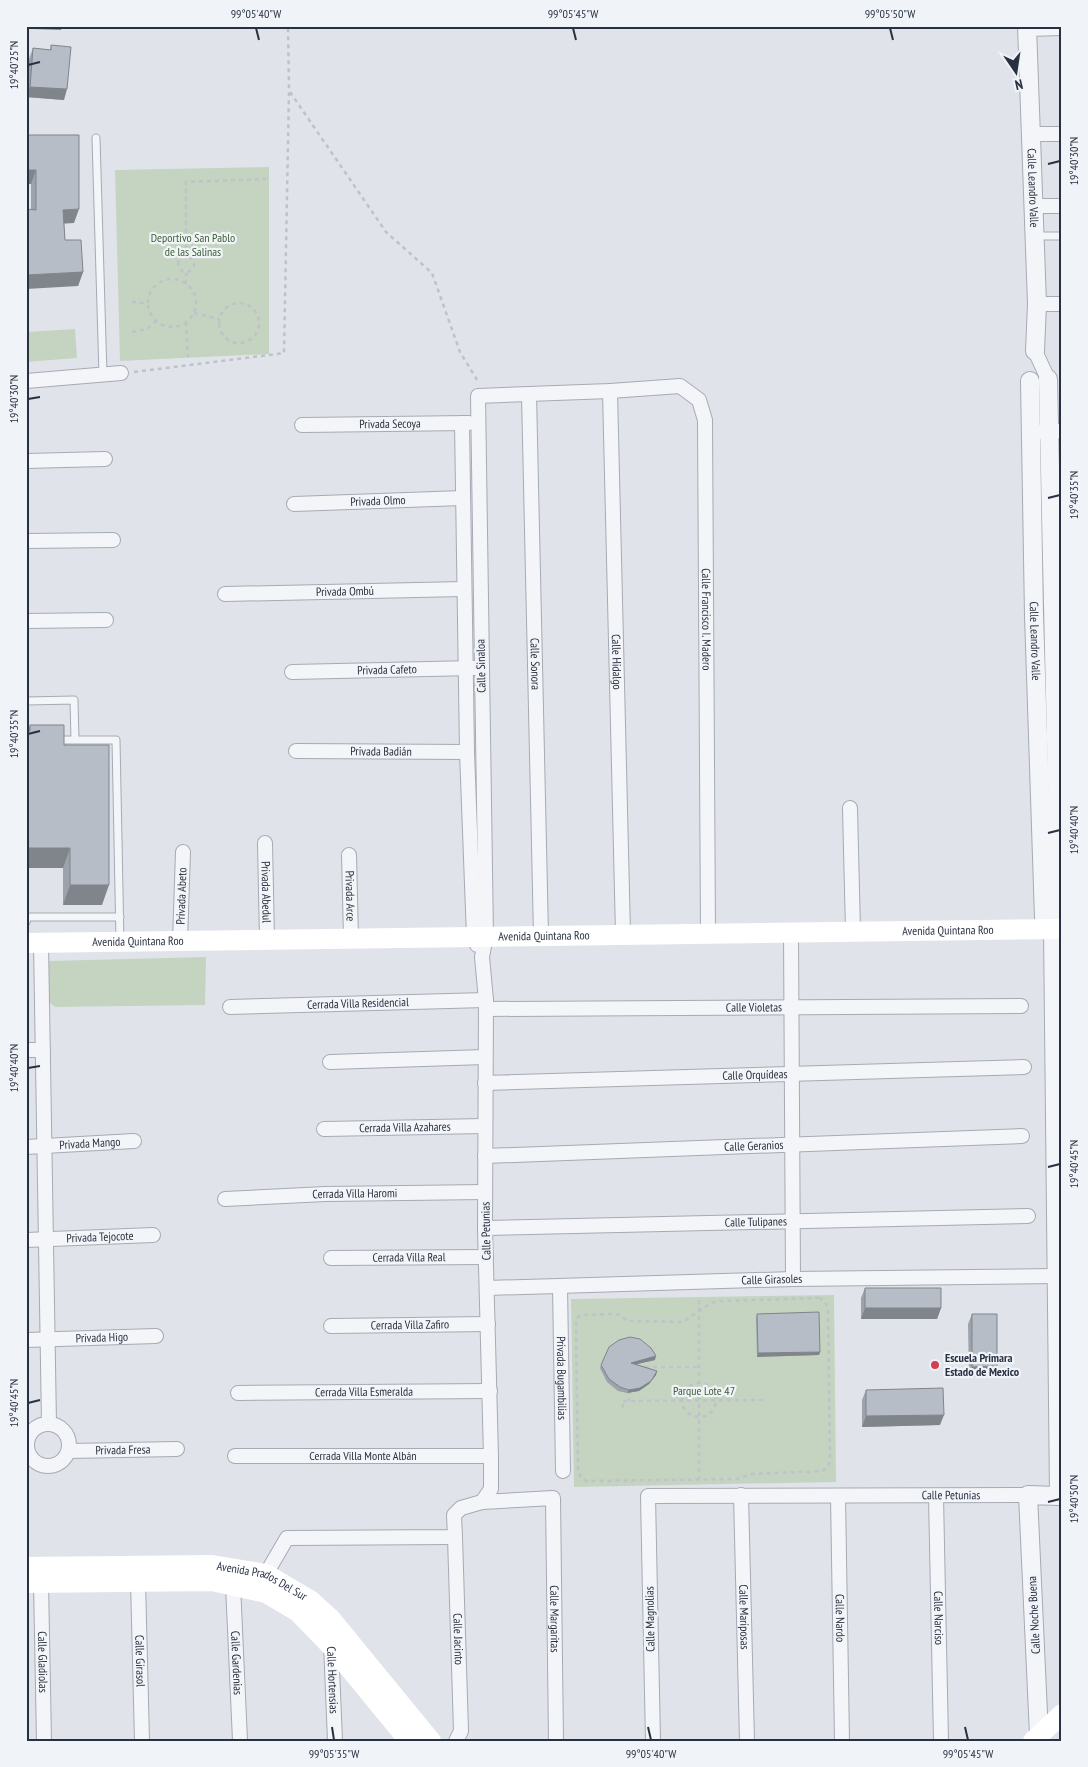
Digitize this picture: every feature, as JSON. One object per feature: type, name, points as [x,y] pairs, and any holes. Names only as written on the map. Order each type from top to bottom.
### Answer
[{"type":"main road","name":"Avenida Quintana Roo","points":[[34,943],[853,930],[1057,929]]},
{"type":"main road","name":"Avenida Prados Del Sur","points":[[26,1567],[212,1565],[266,1574],[310,1600],[331,1619],[431,1741]]},
{"type":"main road","name":"Avenida Prados Del Sur","points":[[34,1583],[212,1582],[266,1593],[298,1612],[331,1646],[409,1741]]},
{"type":"main road","points":[[1036,1738],[1062,1714]]},
{"type":"street","points":[[1027,28],[1062,28]]},
{"type":"street","name":"Calle Leandro Valle","points":[[1027,28],[1037,304],[1035,351],[1030,381],[1034,615],[1060,842],[1060,918],[1057,929],[1059,1121],[1059,1252],[1057,1276],[1060,1316],[1061,1496]]},
{"type":"street","points":[[1031,134],[1062,134]]},
{"type":"street","points":[[1033,206],[1062,206]]},
{"type":"street","points":[[1037,304],[1062,304]]},
{"type":"street","name":"Calle Leandro Valle","points":[[1035,351],[1048,379],[1056,432],[1058,699],[1044,918],[1057,929]]},
{"type":"street","points":[[26,381],[121,374]]},
{"type":"street","name":"Calle Francisco I. Madero","points":[[478,396],[610,391],[680,386],[699,400],[706,420],[708,933]]},
{"type":"street","name":"Calle Hidalgo","points":[[610,391],[623,934]]},
{"type":"street","name":"Calle Sonora","points":[[529,394],[540,935]]},
{"type":"street","name":"Calle Sinaloa","points":[[478,396],[482,668],[480,937]]},
{"type":"street","name":"Privada Secoya","points":[[302,425],[478,422]]},
{"type":"street","name":"Calle Sinaloa","points":[[462,423],[467,752],[480,937]]},
{"type":"street","points":[[1031,433],[1056,432]]},
{"type":"street","points":[[26,461],[105,459]]},
{"type":"street","name":"Privada Olmo","points":[[294,504],[463,498]]},
{"type":"street","points":[[1033,520],[1057,521]]},
{"type":"street","points":[[26,541],[113,540]]},
{"type":"street","name":"Privada Ombú","points":[[225,594],[464,589]]},
{"type":"street","points":[[1034,615],[1058,616]]},
{"type":"street","points":[[26,622],[106,620]]},
{"type":"street","name":"Privada Cafeto","points":[[292,672],[482,668]]},
{"type":"street","name":"Privada Badián","points":[[296,751],[467,752]]},
{"type":"street","points":[[850,808],[853,930]]},
{"type":"street","name":"Privada Abedul","points":[[265,843],[267,940]]},
{"type":"street","name":"Privada Abeto","points":[[180,941],[183,852]]},
{"type":"street","name":"Privada Arce","points":[[349,855],[351,938]]},
{"type":"street","points":[[791,932],[793,1279]]},
{"type":"street","name":"Calle Petunias","points":[[480,937],[486,1005],[485,1228],[491,1456],[490,1489],[482,1502]]},
{"type":"street","points":[[34,943],[43,1050],[49,1424]]},
{"type":"street","name":"Calle Violetas","points":[[486,1005],[1021,1006]]},
{"type":"street","name":"Cerrada Villa Residencial","points":[[230,1007],[486,1005]]},
{"type":"street","points":[[26,1050],[43,1050]]},
{"type":"street","points":[[330,1062],[486,1058]]},
{"type":"street","name":"Calle Orquídeas","points":[[485,1083],[1024,1067]]},
{"type":"street","name":"Cerrada Villa Azahares","points":[[324,1129],[486,1126]]},
{"type":"street","name":"Calle Geranios","points":[[485,1156],[1022,1136]]},
{"type":"street","name":"Privada Mango","points":[[26,1147],[134,1141]]},
{"type":"street","name":"Cerrada Villa Haromi","points":[[225,1199],[325,1194],[485,1192]]},
{"type":"street","name":"Calle Tulipanes","points":[[485,1228],[1028,1216]]},
{"type":"street","name":"Privada Tejocote","points":[[26,1240],[153,1235]]},
{"type":"street","name":"Cerrada Villa Real","points":[[331,1258],[486,1257]]},
{"type":"street","name":"Calle Girasoles","points":[[487,1288],[793,1279],[1057,1276]]},
{"type":"street","name":"Privada Bugambilias","points":[[560,1286],[563,1471]]},
{"type":"street","name":"Cerrada Villa Zafiro","points":[[331,1326],[488,1324]]},
{"type":"street","name":"Privada Higo","points":[[26,1340],[156,1336]]},
{"type":"street","name":"Cerrada Villa Esmeralda","points":[[238,1393],[490,1390]]},
{"type":"street","points":[[49,1424],[61,1428],[68,1438],[69,1451],[61,1463],[47,1467],[34,1462],[26,1449],[27,1440],[32,1431],[40,1426],[49,1424]]},
{"type":"street","name":"Privada Fresa","points":[[69,1451],[177,1449]]},
{"type":"street","name":"Cerrada Villa Monte Albán","points":[[235,1456],[491,1456]]},
{"type":"street","name":"Calle Petunias","points":[[741,1495],[1061,1496]]},
{"type":"street","name":"Calle Magnolias","points":[[653,1741],[648,1496],[741,1495]]},
{"type":"street","name":"Calle Mariposas","points":[[741,1495],[747,1741]]},
{"type":"street","name":"Calle Nardo","points":[[838,1496],[842,1741]]},
{"type":"street","name":"Calle Narciso","points":[[936,1496],[941,1741]]},
{"type":"street","name":"Calle Noche Buena","points":[[1028,1496],[1036,1738]]},
{"type":"street","name":"Calle Margaritas","points":[[482,1502],[553,1498],[556,1741]]},
{"type":"street","points":[[266,1574],[287,1538],[455,1537],[454,1515],[461,1508],[482,1502]]},
{"type":"street","name":"Calle Jacinto","points":[[455,1537],[461,1731],[456,1741]]},
{"type":"street","name":"Calle Girasol","points":[[138,1581],[142,1741]]},
{"type":"street","name":"Calle Gladiolas","points":[[34,1583],[44,1741]]},
{"type":"street","name":"Calle Gardenias","points":[[233,1585],[240,1741]]},
{"type":"street","name":"Calle Hortensias","points":[[331,1619],[334,1741]]},
{"type":"lane","points":[[96,138],[103,375]]},
{"type":"lane","points":[[1034,236],[1062,236]]},
{"type":"lane","points":[[26,701],[74,700],[75,740]]},
{"type":"lane","points":[[46,740],[116,740],[120,942]]},
{"type":"lane","points":[[26,922],[28,917],[120,917]]},
{"type":"path","points":[[121,374],[284,353],[289,91],[288,26]]},
{"type":"path","points":[[289,91],[386,232],[432,273],[460,352],[476,378],[478,396]]},
{"type":"path","points":[[186,257],[186,182],[266,179]]},
{"type":"path","points":[[186,257],[192,259],[194,264],[192,269],[186,272],[180,269],[179,264],[182,258],[186,257]]},
{"type":"path","points":[[186,272],[186,284]]},
{"type":"path","points":[[174,279],[186,284],[193,291],[196,298],[194,313],[186,322],[175,327],[167,327],[156,321],[149,312],[148,303],[149,295],[153,288],[166,280],[174,279]]},
{"type":"path","points":[[132,301],[148,303]]},
{"type":"path","points":[[241,303],[247,305],[257,314],[259,327],[252,338],[240,343],[233,343],[222,335],[219,329],[219,319],[223,310],[228,306],[241,303]]},
{"type":"path","points":[[194,313],[219,319]]},
{"type":"path","points":[[132,332],[147,329],[156,321]]},
{"type":"path","points":[[186,322],[188,357]]},
{"type":"path","points":[[699,1297],[699,1480]]},
{"type":"path","points":[[819,1298],[826,1303],[828,1312],[830,1461],[828,1467],[822,1471],[751,1474],[740,1479],[586,1482],[580,1476],[578,1470],[576,1320],[580,1315],[587,1314],[618,1314],[627,1321],[681,1322],[699,1311],[715,1301],[724,1300],[819,1298]]},
{"type":"path","points":[[645,1367],[699,1366]]},
{"type":"path","points":[[629,1383],[629,1401]]},
{"type":"path","points":[[699,1383],[704,1383],[712,1388],[716,1397],[716,1406],[710,1413],[699,1417],[686,1412],[682,1395],[687,1387],[699,1383]]},
{"type":"path","points":[[622,1408],[622,1401],[765,1400]]},
{"type":"green space","name":"Deportivo San Pablo de las Salinas","points":[[269,167],[269,354],[120,361],[115,170]]},
{"type":"green space","points":[[75,329],[77,358],[26,362],[26,332]]},
{"type":"green space","points":[[206,957],[205,1005],[55,1007],[49,1002],[49,961]]},
{"type":"green space","name":"Parque Lote 47","points":[[834,1295],[836,1482],[574,1487],[571,1299]]},
{"type":"building","points":[[51,45],[71,47],[67,89],[30,87],[33,48],[51,50]]},
{"type":"building","points":[[26,135],[79,135],[79,209],[63,210],[65,240],[81,240],[83,272],[26,275],[26,209],[36,210],[36,170],[26,170]]},
{"type":"building","points":[[30,725],[64,725],[64,745],[109,745],[109,885],[70,885],[70,848],[26,848],[26,731],[30,731]]},
{"type":"building","points":[[865,1288],[941,1288],[941,1308],[865,1308]]},
{"type":"building","points":[[819,1312],[820,1352],[758,1353],[757,1314]]},
{"type":"building","points":[[972,1314],[997,1314],[997,1366],[972,1367]]},
{"type":"building","points":[[630,1337],[640,1339],[651,1348],[656,1356],[631,1363],[657,1371],[651,1381],[640,1388],[629,1390],[620,1387],[609,1379],[601,1365],[609,1347],[619,1340]]},
{"type":"building","points":[[943,1388],[944,1415],[866,1416],[866,1390]]},
{"type":"place","name":"Escuela Primara Estado de Mexico","points":[[935,1365]]}]
